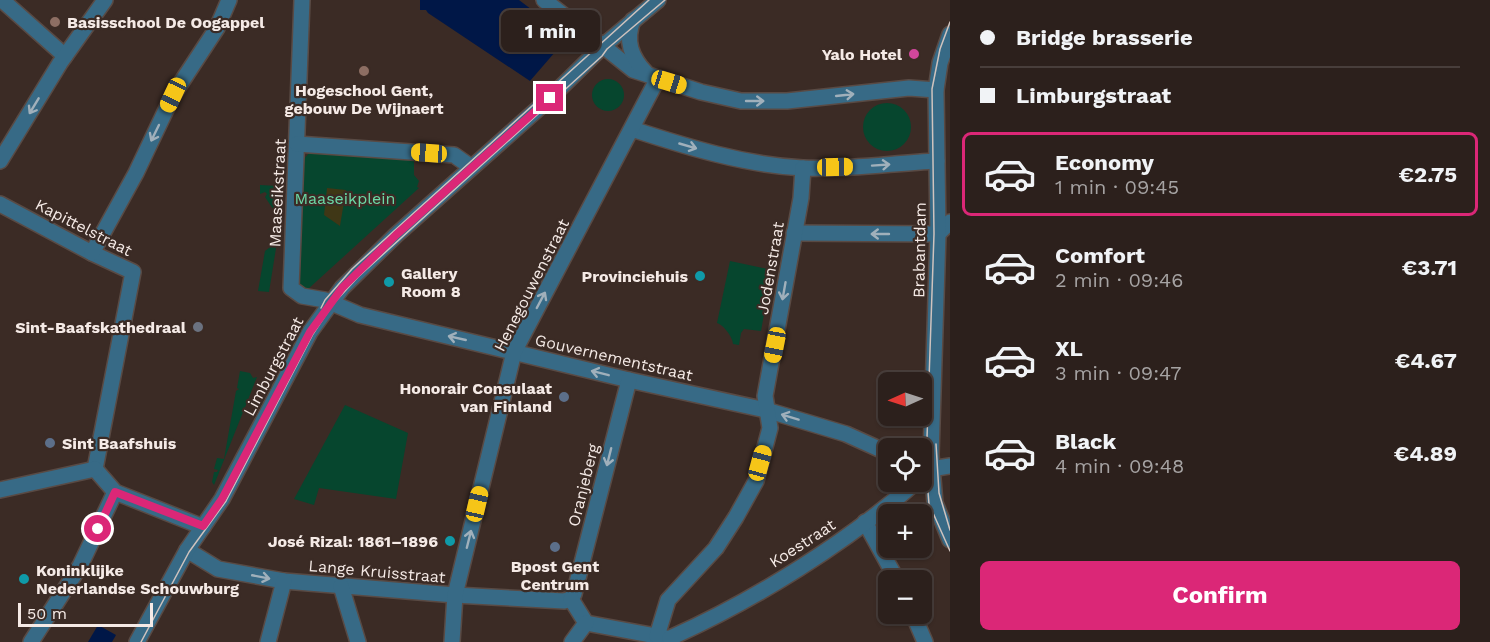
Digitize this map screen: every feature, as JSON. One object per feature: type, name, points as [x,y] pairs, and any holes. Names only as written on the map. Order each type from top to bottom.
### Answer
[{"type":"street","points":[[2,0],[65,56]]},
{"type":"street","points":[[0,161],[65,56],[105,0]]},
{"type":"street","points":[[92,253],[136,173],[173,95],[217,28],[229,0]]},
{"type":"street","name":"Maaseikstraat","points":[[302,0],[291,288],[302,296],[331,302]]},
{"type":"street","points":[[544,0],[598,48],[633,70],[701,92],[741,101],[787,101],[909,88],[936,90]]},
{"type":"street","name":"Limburgstraat","points":[[137,642],[187,550],[222,499],[310,332],[331,302],[359,269],[550,98],[598,48],[658,0]]},
{"type":"street","points":[[633,20],[629,30],[630,48],[635,61],[652,76]]},
{"type":"street","name":"Brabantdam","points":[[926,438],[938,234],[936,90],[940,63],[950,34]]},
{"type":"street","name":"Henegouwenstraat","points":[[452,642],[455,595],[514,352],[632,129],[652,76]]},
{"type":"street","points":[[632,129],[727,157],[802,168],[937,161]]},
{"type":"street","points":[[297,144],[454,155],[471,167]]},
{"type":"street","name":"Jodenstraat","points":[[668,639],[668,600],[716,548],[756,481],[770,428],[765,396],[801,198],[802,168]]},
{"type":"street","name":"Kapittelstraat","points":[[0,204],[92,253],[134,272],[95,469]]},
{"type":"street","points":[[794,233],[938,234],[950,222]]},
{"type":"street","name":"Gouvernementstraat","points":[[331,302],[360,315],[629,380],[766,410],[846,434],[878,448]]},
{"type":"street","name":"Oranjeberg","points":[[571,599],[629,380]]},
{"type":"street","points":[[932,469],[950,466]]},
{"type":"street","points":[[0,490],[95,469],[115,492],[203,526]]},
{"type":"street","points":[[31,642],[80,566],[115,492]]},
{"type":"street","name":"Koestraat","points":[[668,639],[700,625],[806,564],[903,492]]},
{"type":"street","name":"Brabantdam","points":[[931,492],[950,540]]},
{"type":"street","points":[[865,522],[891,570]]},
{"type":"street","name":"Lange Kruisstraat","points":[[187,550],[219,569],[284,581],[455,595],[564,601],[571,599]]},
{"type":"street","points":[[268,642],[284,581]]},
{"type":"street","points":[[341,586],[358,642]]},
{"type":"street","points":[[571,599],[586,623],[612,635],[668,639]]},
{"type":"street","points":[[572,642],[586,623]]},
{"type":"street","points":[[918,624],[925,642]]},
{"type":"green space","points":[[608,79],[619,84],[624,95],[619,106],[608,111],[597,106],[592,95],[597,84]]},
{"type":"green space","points":[[882,103],[892,103],[907,113],[911,127],[910,136],[901,147],[892,151],[882,151],[867,141],[863,132],[863,122],[873,107]]},
{"type":"green space","name":"Maaseikplein","points":[[309,153],[414,160],[414,175],[419,181],[417,187],[419,188],[307,290],[301,287],[300,283],[303,160]]},
{"type":"green space","points":[[260,185],[278,186],[277,212],[265,197],[267,194],[265,192],[260,194]]},
{"type":"green space","points":[[277,242],[269,292],[258,291],[265,251]]},
{"type":"green space","points":[[730,261],[772,270],[761,331],[744,329],[739,345],[733,344],[728,332],[717,323]]},
{"type":"green space","points":[[240,371],[250,373],[253,378],[257,377],[214,485],[212,482],[214,472],[218,470],[214,469],[217,458],[224,459],[236,391],[239,389],[237,388]]},
{"type":"green space","points":[[345,405],[408,433],[396,499],[319,488],[314,505],[294,499]]},
{"type":"sand","points":[[327,188],[346,190],[340,226],[324,215]]},
{"type":"water","points":[[420,0],[519,0],[568,37],[530,81],[426,10],[420,10]]},
{"type":"water","points":[[98,625],[116,635],[112,642],[88,642]]},
{"type":"tram line","points":[[321,308],[325,300],[352,269],[649,0]]},
{"type":"tram line","points":[[141,642],[189,552],[226,501],[313,334],[333,304],[358,277],[607,49],[665,0]]},
{"type":"tram line","points":[[950,22],[940,49],[932,89],[934,234],[926,467],[929,504],[950,551]]},
{"type":"tram line","points":[[936,444],[939,493],[950,530]]},
{"type":"place","name":"Basisschool De Oogappel","points":[[55,22]]},
{"type":"place","name":"Yalo Hotel","points":[[914,54]]},
{"type":"place","name":"Hogeschool Gent, gebouw De Wijnaert","points":[[364,71]]},
{"type":"place","name":"Provinciehuis","points":[[700,276]]},
{"type":"place","name":"Gallery Room 8","points":[[389,282]]},
{"type":"place","name":"Sint-Baafskathedraal","points":[[198,327]]},
{"type":"place","name":"Honorair Consulaat van Finland","points":[[564,397]]},
{"type":"place","name":"Sint Baafshuis","points":[[50,443]]},
{"type":"place","name":"José Rizal: 1861–1896","points":[[450,541]]},
{"type":"place","name":"Bpost Gent Centrum","points":[[555,547]]},
{"type":"place","name":"Koninklijke Nederlandse Schouwburg","points":[[24,579]]},
{"type":"route","points":[[98,529],[115,492],[203,526],[222,499],[310,332],[342,288],[396,235],[550,98]]}]
